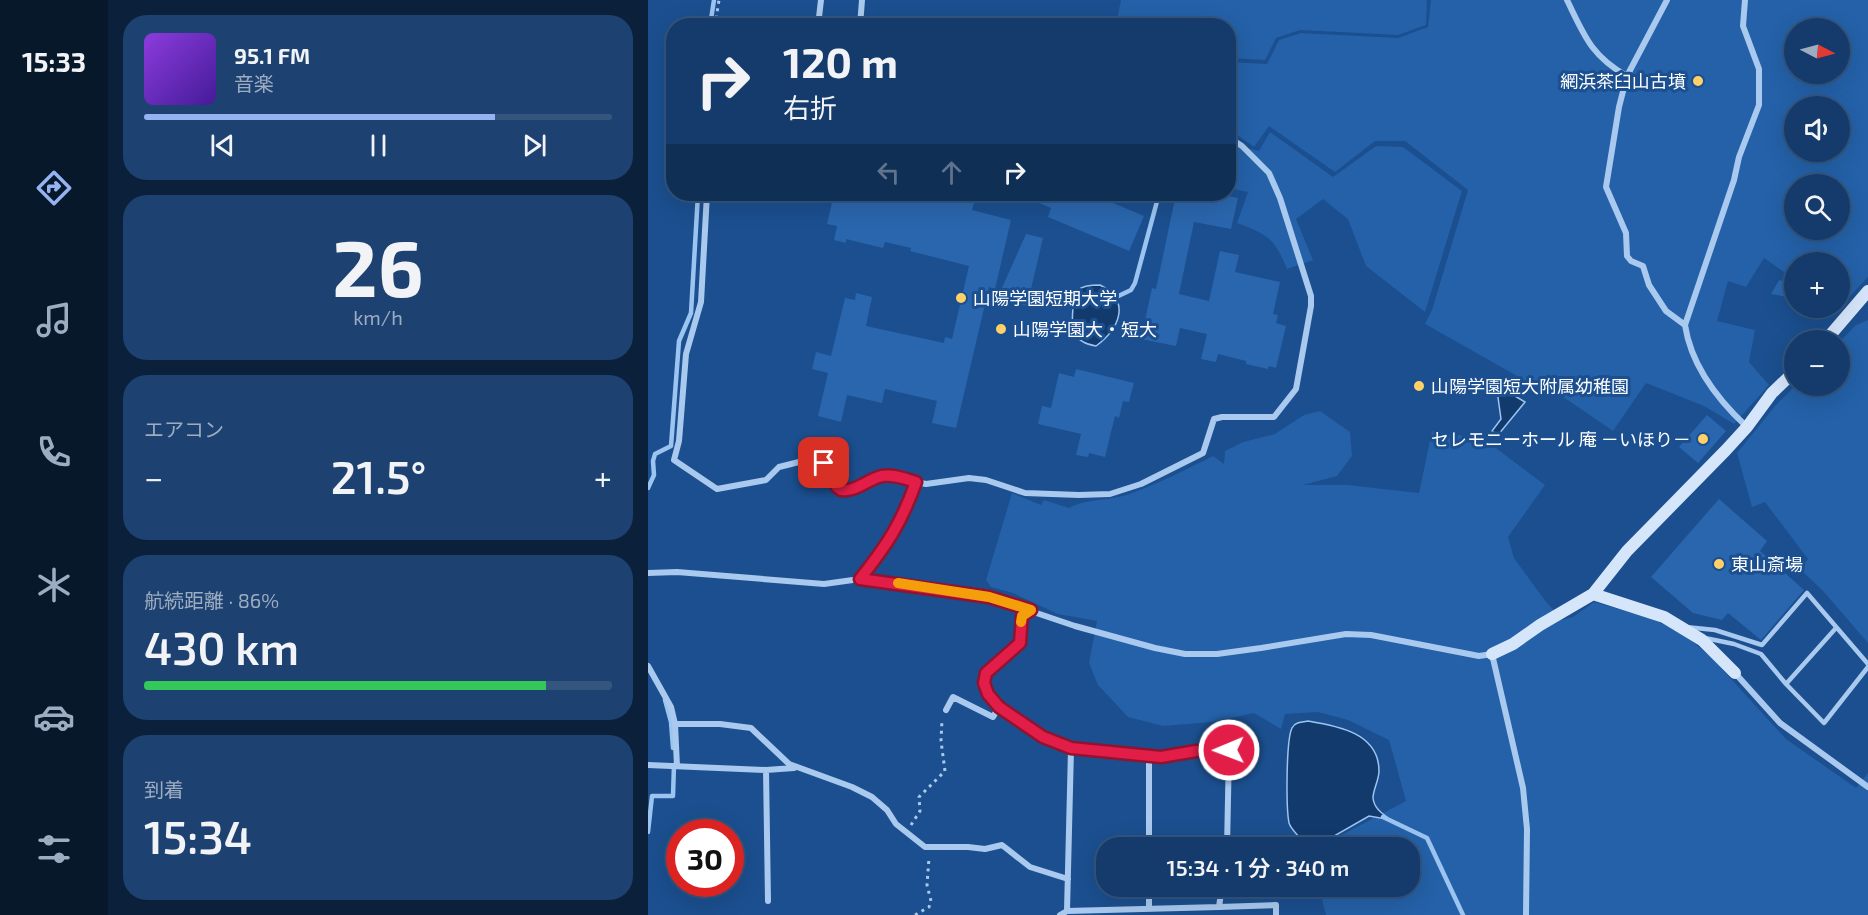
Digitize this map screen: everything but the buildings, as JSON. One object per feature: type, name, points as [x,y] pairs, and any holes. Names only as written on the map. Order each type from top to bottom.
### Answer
[{"type":"street","points":[[819,18],[821,0]]},
{"type":"street","points":[[861,18],[862,0]]},
{"type":"street","points":[[1567,0],[1588,44],[1611,67],[1628,76]]},
{"type":"street","points":[[1667,0],[1628,76],[1619,107],[1605,187],[1626,233],[1627,256],[1631,261],[1643,266],[1649,285],[1666,311],[1685,325]]},
{"type":"street","points":[[1745,0],[1743,26],[1759,69],[1759,105],[1685,325],[1687,341],[1700,368],[1725,406],[1748,427]]},
{"type":"street","points":[[707,201],[701,302],[686,354],[679,441],[674,460],[717,489],[766,480],[779,468],[815,458],[824,463],[841,490],[853,489],[882,476],[894,476],[926,484],[969,478],[986,480],[1025,493],[1110,494],[1141,484],[1203,453],[1214,419],[1274,417],[1296,389],[1311,296],[1280,198],[1269,173],[1236,142]]},
{"type":"street","points":[[1835,330],[1868,291]]},
{"type":"street","points":[[648,573],[677,572],[824,584],[860,579],[989,597],[1075,626],[1185,654],[1239,651],[1346,634],[1371,636],[1479,656],[1492,654],[1513,644],[1540,625],[1593,594],[1627,550],[1748,427],[1772,393],[1784,382]]},
{"type":"street","points":[[860,579],[895,533],[907,510],[916,482]]},
{"type":"street","points":[[1593,594],[1665,617],[1696,636],[1735,673],[1780,723],[1868,787]]},
{"type":"street","points":[[1031,610],[1022,616],[1020,643],[986,673],[984,683],[988,694],[999,707],[1043,737],[1071,748],[1161,757],[1196,751],[1229,750],[1227,837]]},
{"type":"street","points":[[1492,654],[1523,788],[1527,829],[1526,915]]},
{"type":"street","points":[[648,666],[671,707],[675,724],[675,766]]},
{"type":"street","points":[[946,710],[953,697],[993,717],[999,707]]},
{"type":"street","points":[[675,724],[720,724],[751,728],[789,764],[852,787],[872,797],[886,810],[896,824],[925,847],[985,849],[1002,845],[1030,867],[1068,879]]},
{"type":"street","points":[[1067,911],[1071,748]]},
{"type":"street","points":[[1149,756],[1149,837]]},
{"type":"street","points":[[648,765],[766,770],[800,768]]},
{"type":"street","points":[[766,770],[768,901]]},
{"type":"street","points":[[1149,897],[1149,909]]},
{"type":"street","points":[[1219,907],[1220,897]]},
{"type":"street","points":[[1060,915],[1067,911],[1276,905],[1276,915]]},
{"type":"lane","points":[[1681,627],[1715,630],[1762,645],[1807,593],[1868,666],[1824,723],[1761,654],[1734,644],[1696,636]]},
{"type":"lane","points":[[1786,684],[1836,628]]},
{"type":"path","points":[[717,18],[719,0]]},
{"type":"path","points":[[907,831],[920,811],[919,797],[945,771],[941,741],[942,721],[946,710]]},
{"type":"path","points":[[915,915],[928,907],[932,901],[927,885],[930,847]]},
{"type":"shaded area","points":[[1121,0],[1427,0],[1426,25],[1398,35],[1300,30],[1276,38],[1265,60],[1236,58],[1236,18],[1117,18]]},
{"type":"shaded area","points":[[1431,0],[1868,0],[1868,277],[1850,296],[1850,252],[1784,252],[1784,272],[1764,258],[1746,287],[1728,281],[1717,321],[1755,330],[1749,362],[1769,385],[1734,424],[1704,406],[1646,383],[1613,431],[1556,392],[1526,381],[1425,324],[1432,310],[1468,190],[1405,141],[1375,141],[1335,172],[1269,126],[1254,147],[1236,134],[1236,62],[1267,64],[1279,40],[1301,33],[1398,38],[1428,27]]},
{"type":"shaded area","points":[[1270,132],[1333,177],[1376,146],[1403,147],[1462,191],[1425,312],[1366,266],[1348,219],[1323,199],[1296,219],[1313,260],[1287,269],[1278,250],[1269,239],[1237,223],[1248,192],[1236,189],[1236,145],[1259,151]]},
{"type":"shaded area","points":[[1100,285],[1116,299],[1119,315],[1111,332],[1096,346],[1082,341],[1075,333],[1072,322],[1073,303],[1075,294],[1080,288]]},
{"type":"shaded area","points":[[1868,320],[1868,643],[1823,591],[1800,569],[1808,559],[1765,502],[1752,507],[1737,453],[1785,396],[1850,396],[1850,331],[1856,325]]},
{"type":"shaded area","points":[[1500,387],[1525,402],[1498,435],[1492,431],[1501,419],[1497,390]]},
{"type":"shaded area","points":[[1320,411],[1350,432],[1352,456],[1337,476],[1303,485],[1348,485],[1419,493],[1432,431],[1484,439],[1545,485],[1508,537],[1514,558],[1562,620],[1573,617],[1594,602],[1650,618],[1682,633],[1710,656],[1786,739],[1856,788],[1868,773],[1868,915],[1326,915],[1322,897],[1420,897],[1420,837],[1338,837],[1406,801],[1389,740],[1348,720],[1318,712],[1285,714],[1281,729],[1254,713],[1213,722],[1163,726],[1128,717],[1098,685],[1089,663],[1097,621],[1058,614],[1013,593],[991,587],[986,580],[1012,493],[1041,505],[1044,500],[1069,508],[1124,496],[1213,456],[1224,464],[1225,451],[1243,442],[1275,434],[1304,415]]},
{"type":"shaded area","points":[[1308,721],[1344,729],[1364,740],[1372,748],[1377,758],[1379,771],[1373,795],[1374,801],[1378,809],[1387,817],[1386,819],[1369,816],[1332,837],[1299,837],[1289,823],[1287,790],[1290,735],[1293,726]]},
{"type":"waterway","points":[[711,18],[714,0]]},
{"type":"waterway","points":[[648,488],[654,475],[655,454],[671,446],[679,341],[691,313],[698,201]]},
{"type":"waterway","points":[[1110,300],[1131,290],[1135,283],[1157,201]]},
{"type":"waterway","points":[[665,700],[671,722],[673,748]]},
{"type":"waterway","points":[[648,832],[652,796],[673,796],[674,765]]},
{"type":"waterway","points":[[1383,817],[1427,838],[1463,915]]},
{"type":"slow traffic","points":[[898,583],[989,597],[1031,610],[1022,616],[1021,622]]},
{"type":"place","name":"網浜茶臼山古墳","points":[[1698,81]]},
{"type":"place","name":"山陽学園短期大学","points":[[961,298]]},
{"type":"place","name":"山陽学園大・短大","points":[[1001,329]]},
{"type":"place","name":"山陽学園短大附属幼稚園","points":[[1419,386]]},
{"type":"place","name":"セレモニーホール 庵 －いほり－","points":[[1703,439]]},
{"type":"place","name":"東山斎場","points":[[1719,564]]},
{"type":"route","points":[[824,463],[841,490],[853,489],[882,476],[894,476],[916,482],[907,510],[895,533],[860,579],[989,597],[1031,610],[1022,616],[1020,643],[986,673],[984,683],[988,694],[999,707],[1043,737],[1071,748],[1161,757],[1196,751],[1229,750]]}]
